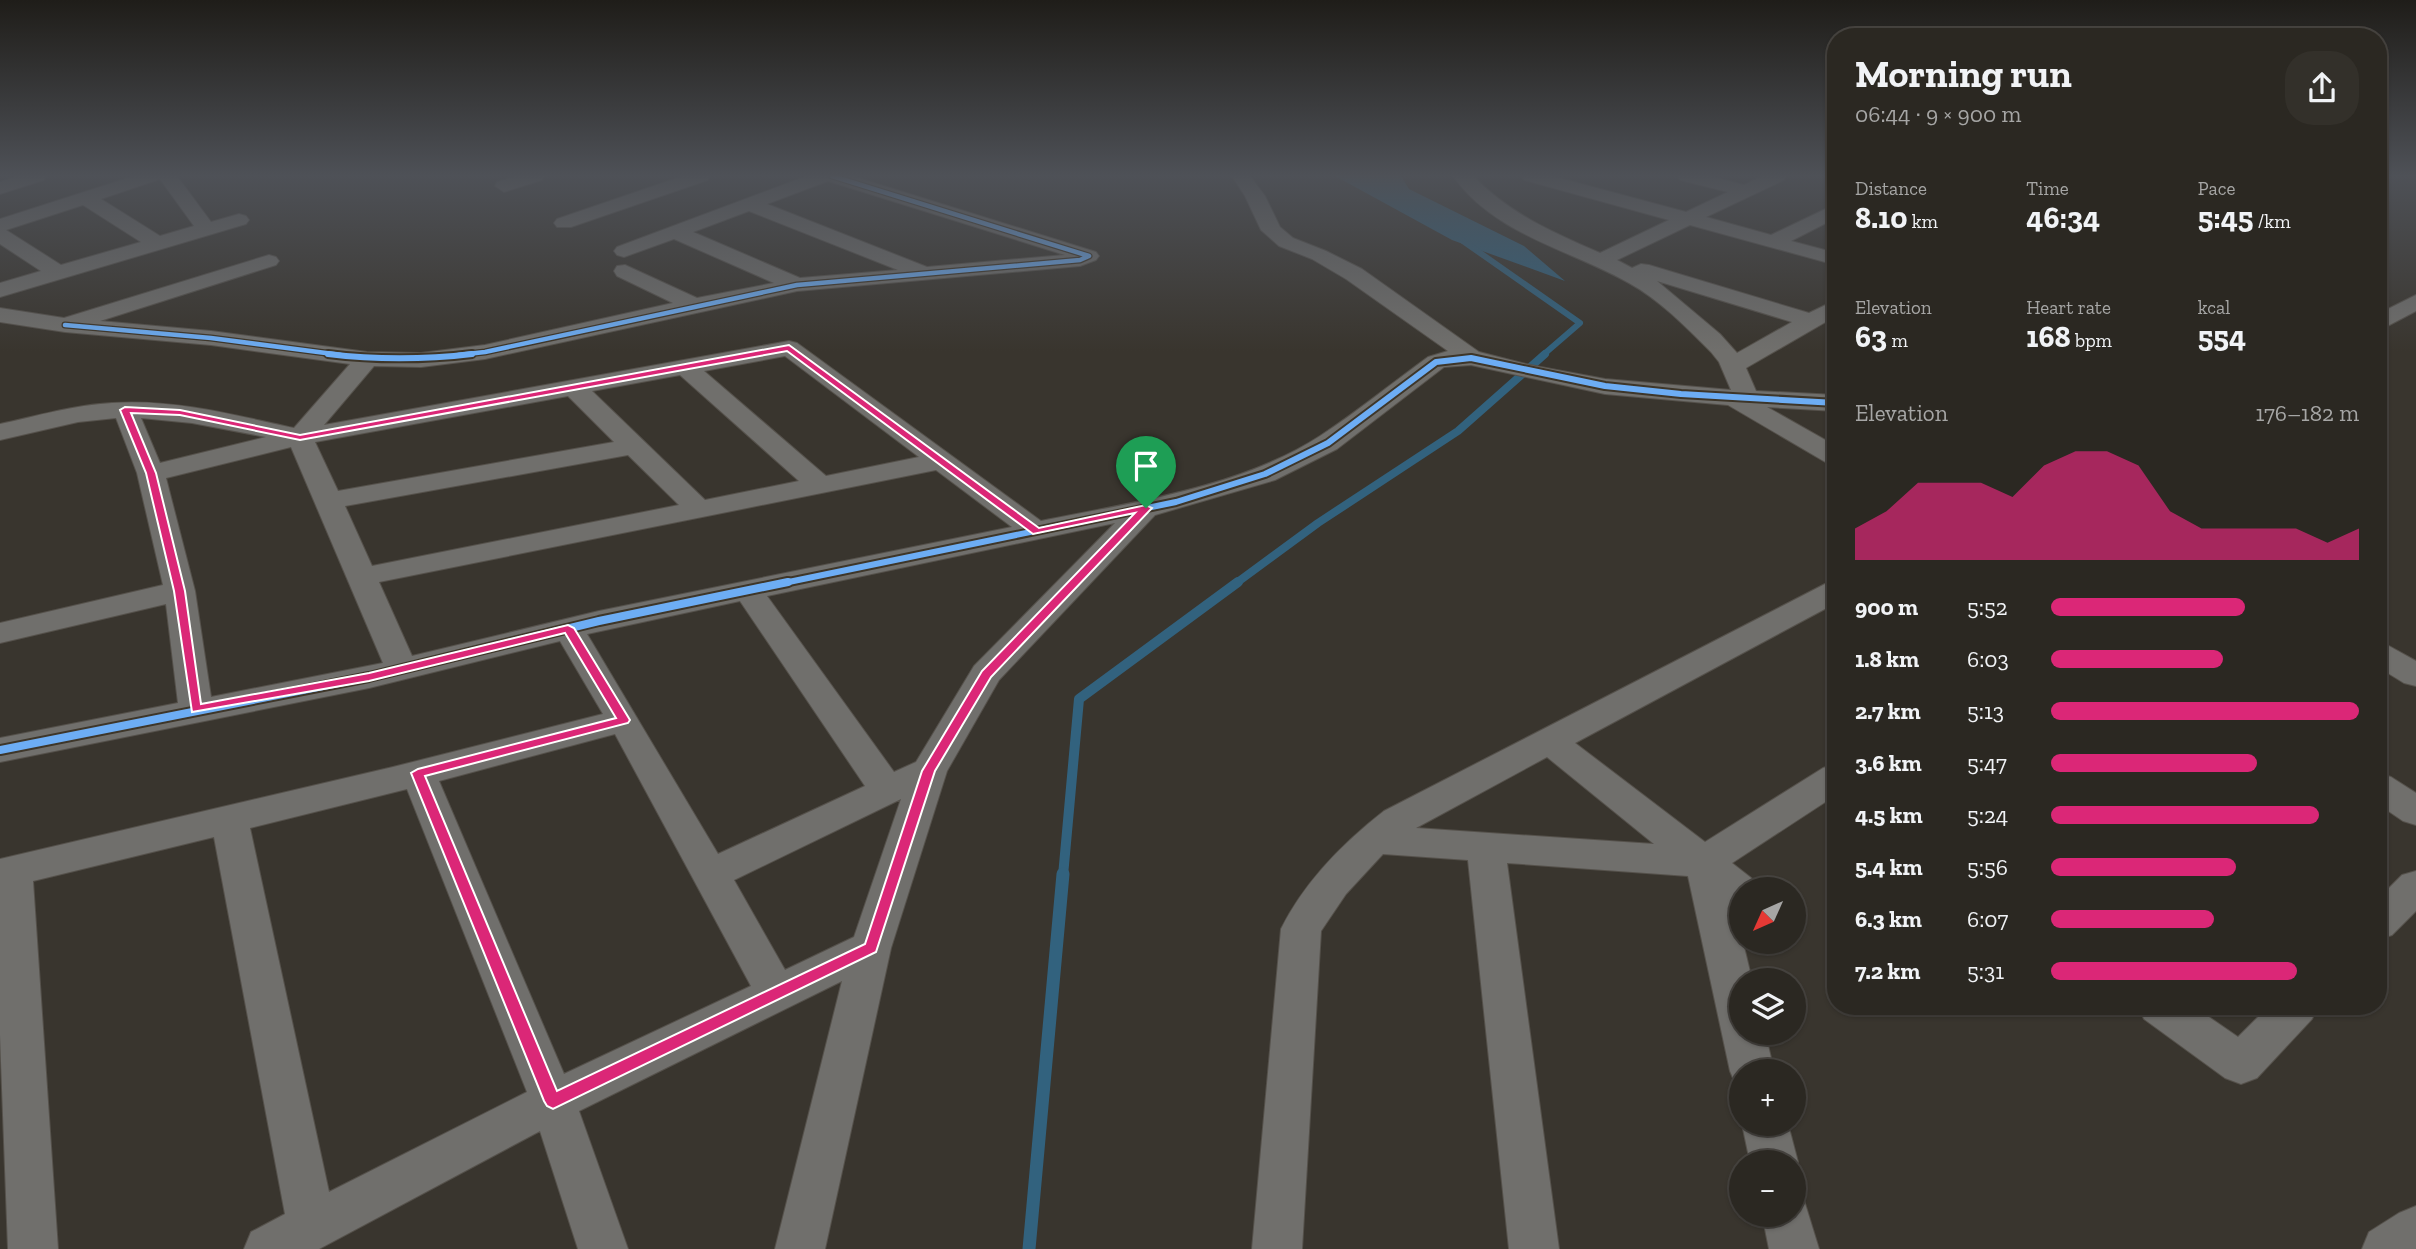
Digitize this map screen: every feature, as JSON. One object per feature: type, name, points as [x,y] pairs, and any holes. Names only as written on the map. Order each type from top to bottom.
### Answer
[{"type":"street","points":[[143,234],[157,243]]},
{"type":"street","points":[[0,290],[187,234]]},
{"type":"street","points":[[671,234],[624,261],[694,305]]},
{"type":"street","points":[[680,234],[797,285]]},
{"type":"street","points":[[827,234],[926,273]]},
{"type":"street","points":[[0,315],[65,325],[211,338],[367,359],[421,360],[485,352],[797,285],[1080,260],[1090,256],[1020,234]]},
{"type":"street","points":[[1276,234],[1286,242],[1354,274],[1469,356]]},
{"type":"street","points":[[1539,234],[1616,268],[1657,291],[1720,347],[1735,364],[1739,398]]},
{"type":"street","points":[[1603,259],[1656,234]]},
{"type":"street","points":[[1744,234],[1827,257]]},
{"type":"street","points":[[1773,242],[1788,234]]},
{"type":"street","points":[[0,235],[58,273]]},
{"type":"street","points":[[1573,250],[1811,321]]},
{"type":"street","points":[[0,259],[23,251]]},
{"type":"street","points":[[65,325],[269,261]]},
{"type":"street","points":[[2387,319],[2416,302]]},
{"type":"street","points":[[1735,364],[1827,311]]},
{"type":"street","points":[[151,473],[300,437],[789,348],[1037,532]]},
{"type":"street","points":[[0,750],[402,669],[568,628],[1146,508],[1265,474],[1328,443],[1436,362],[1450,357],[1469,356],[1530,373],[1613,389],[1827,403]]},
{"type":"street","points":[[300,437],[367,359]]},
{"type":"street","points":[[685,367],[820,485]]},
{"type":"street","points":[[574,388],[699,509]]},
{"type":"street","points":[[1739,398],[1827,452]]},
{"type":"street","points":[[0,432],[70,416],[125,410],[180,413],[300,437]]},
{"type":"street","points":[[125,410],[151,473],[180,591],[196,709]]},
{"type":"street","points":[[300,437],[402,669]]},
{"type":"street","points":[[328,501],[634,446]]},
{"type":"street","points":[[361,577],[940,461]]},
{"type":"street","points":[[800,1249],[871,948],[929,771],[986,674],[1146,508]]},
{"type":"street","points":[[0,633],[180,591]]},
{"type":"street","points":[[748,591],[888,791]]},
{"type":"street","points":[[1278,1249],[1301,929],[1318,901],[1359,850],[1397,821],[1827,596]]},
{"type":"street","points":[[568,628],[624,720],[776,992]]},
{"type":"street","points":[[2387,658],[2416,675]]},
{"type":"street","points":[[33,1249],[7,872],[418,773],[624,720]]},
{"type":"street","points":[[1550,741],[1729,882]]},
{"type":"street","points":[[711,874],[929,771]]},
{"type":"street","points":[[418,773],[553,1101],[603,1249]]},
{"type":"street","points":[[1373,839],[1704,862],[1827,783]]},
{"type":"street","points":[[2387,792],[2416,811]]},
{"type":"street","points":[[229,819],[312,1226]]},
{"type":"street","points":[[1486,847],[1534,1249]]},
{"type":"street","points":[[1704,862],[1729,971]]},
{"type":"street","points":[[2387,915],[2416,886]]},
{"type":"street","points":[[269,1249],[553,1101],[871,948]]},
{"type":"street","points":[[2172,1015],[2241,1063],[2288,1015]]},
{"type":"street","points":[[1789,1227],[1794,1249]]},
{"type":"street","points":[[2387,1249],[2416,1230]]},
{"type":"water","points":[[1442,234],[1500,234],[1524,246],[1565,281]]},
{"type":"waterway","points":[[1463,241],[1580,323],[1543,355]]},
{"type":"waterway","points":[[1235,584],[1318,523],[1458,431],[1545,354]]},
{"type":"waterway","points":[[1063,876],[1079,699],[1238,582]]},
{"type":"waterway","points":[[1029,1249],[1063,874]]},
{"type":"cycle path","points":[[65,325],[211,338],[367,359],[421,360],[485,352],[797,285],[1080,260],[1089,256],[1019,234]]},
{"type":"cycle path","points":[[0,750],[369,677],[599,621],[1176,502],[1265,474],[1328,443],[1436,362],[1448,358],[1483,360],[1567,380],[1643,391],[1827,403]]},
{"type":"route","points":[[789,348],[1037,532],[1146,508],[986,674],[929,771],[871,948],[553,1101],[418,773],[624,720],[568,628],[369,677],[196,709],[180,591],[151,473],[125,410],[180,413],[300,437],[789,348]]}]
